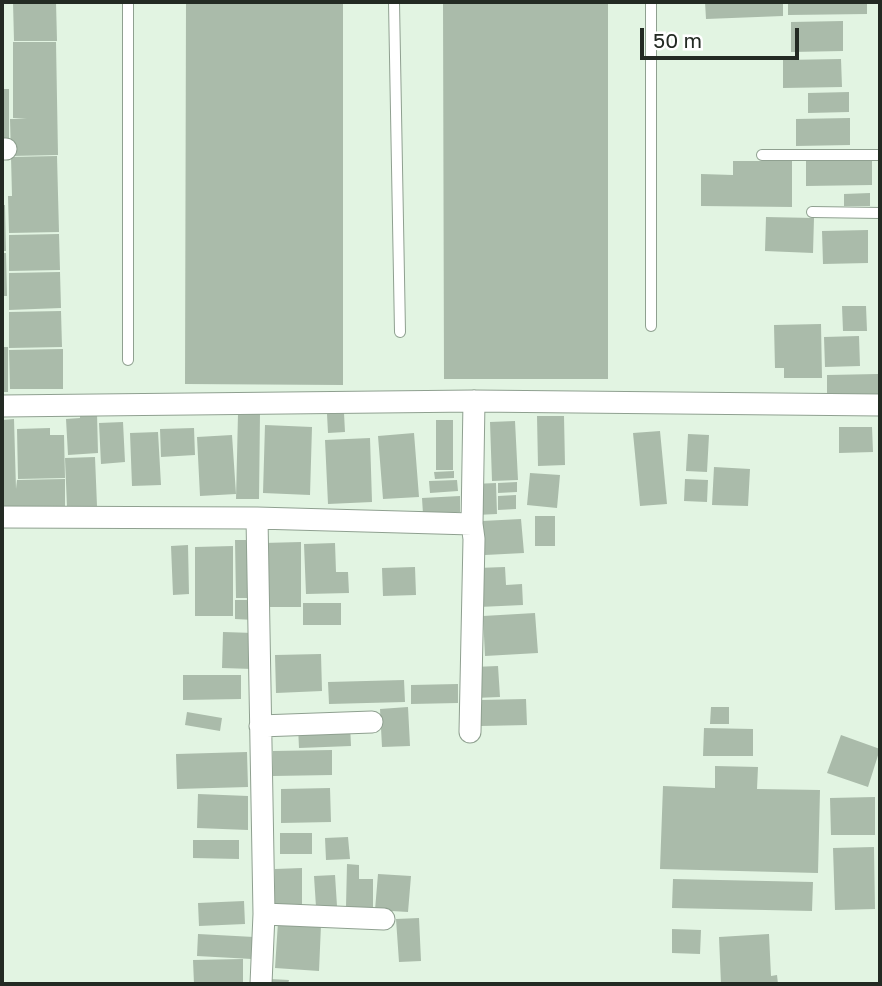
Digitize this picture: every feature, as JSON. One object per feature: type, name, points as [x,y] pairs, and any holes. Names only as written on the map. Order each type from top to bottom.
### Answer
[{"type":"street","points":[[2,406],[474,401],[880,405]]},
{"type":"street","points":[[470,732],[474,401]]},
{"type":"street","points":[[2,517],[257,518],[472,524]]},
{"type":"street","points":[[257,518],[264,914],[261,984]]},
{"type":"street","points":[[260,726],[372,722]]},
{"type":"street","points":[[264,914],[384,919]]},
{"type":"lane","points":[[128,2],[128,360]]},
{"type":"lane","points":[[394,2],[400,332]]},
{"type":"lane","points":[[651,2],[651,326]]},
{"type":"lane","points":[[762,155],[880,155]]},
{"type":"lane","points":[[812,212],[880,213]]},
{"type":"building","points":[[13,2],[56,2],[57,41],[14,41]]},
{"type":"building","points":[[186,2],[343,2],[343,385],[185,384]]},
{"type":"building","points":[[443,2],[608,2],[608,379],[444,379]]},
{"type":"building","points":[[705,2],[783,2],[783,16],[706,19]]},
{"type":"building","points":[[788,2],[867,2],[867,14],[788,15]]},
{"type":"building","points":[[843,21],[843,51],[791,52],[791,22]]},
{"type":"building","points":[[13,42],[56,42],[58,155],[11,156],[10,119],[27,119],[13,118]]},
{"type":"building","points":[[841,59],[842,87],[783,88],[783,60]]},
{"type":"building","points":[[2,89],[9,89],[9,146],[2,146]]},
{"type":"building","points":[[849,92],[849,112],[808,113],[808,93]]},
{"type":"building","points":[[850,118],[850,145],[796,146],[796,119]]},
{"type":"building","points":[[57,156],[59,232],[9,233],[11,157]]},
{"type":"building","points":[[872,158],[872,185],[806,186],[806,160]]},
{"type":"building","points":[[733,161],[792,161],[792,207],[701,206],[701,174],[733,175]]},
{"type":"building","points":[[870,193],[870,206],[844,206],[844,194]]},
{"type":"building","points":[[2,205],[5,205],[6,251],[2,251]]},
{"type":"building","points":[[766,217],[814,218],[813,253],[765,251]]},
{"type":"building","points":[[868,230],[868,263],[823,264],[822,231]]},
{"type":"building","points":[[59,234],[60,270],[9,271],[9,235]]},
{"type":"building","points":[[2,253],[6,253],[7,296],[2,296]]},
{"type":"building","points":[[60,272],[61,308],[9,310],[9,273]]},
{"type":"building","points":[[842,306],[866,306],[867,331],[843,331]]},
{"type":"building","points":[[61,311],[62,347],[9,348],[9,312]]},
{"type":"building","points":[[821,324],[822,378],[784,378],[784,368],[775,368],[774,325]]},
{"type":"building","points":[[859,336],[860,366],[825,367],[824,337]]},
{"type":"building","points":[[2,347],[8,347],[8,392],[2,392]]},
{"type":"building","points":[[63,349],[63,389],[10,389],[9,350]]},
{"type":"building","points":[[878,374],[879,402],[827,402],[827,375]]},
{"type":"building","points":[[97,413],[98,453],[68,455],[66,419],[80,418],[80,414]]},
{"type":"building","points":[[344,413],[345,432],[328,433],[327,414]]},
{"type":"building","points":[[238,414],[260,414],[259,499],[236,499]]},
{"type":"building","points":[[537,416],[564,416],[565,465],[538,466]]},
{"type":"building","points":[[14,419],[16,489],[17,480],[65,479],[65,507],[2,508],[2,420]]},
{"type":"building","points":[[436,420],[453,420],[453,470],[436,470]]},
{"type":"building","points":[[515,421],[518,480],[492,481],[490,422]]},
{"type":"building","points":[[123,422],[125,462],[101,464],[99,423]]},
{"type":"building","points":[[265,425],[312,427],[310,495],[263,493]]},
{"type":"building","points":[[839,427],[872,427],[873,452],[839,453]]},
{"type":"building","points":[[50,428],[50,435],[64,435],[65,478],[18,479],[17,429]]},
{"type":"building","points":[[194,428],[195,455],[161,457],[160,429]]},
{"type":"building","points":[[660,431],[667,504],[640,506],[633,433]]},
{"type":"building","points":[[158,432],[161,485],[132,486],[130,433]]},
{"type":"building","points":[[414,433],[419,497],[383,499],[378,436]]},
{"type":"building","points":[[688,434],[709,435],[707,472],[686,471]]},
{"type":"building","points":[[232,435],[236,494],[200,496],[197,437]]},
{"type":"building","points":[[370,438],[372,502],[328,504],[325,440]]},
{"type":"building","points":[[95,457],[97,506],[67,507],[65,458]]},
{"type":"building","points":[[714,467],[750,469],[748,506],[712,505]]},
{"type":"building","points":[[454,471],[454,478],[435,479],[434,472]]},
{"type":"building","points":[[530,473],[560,475],[557,508],[527,505]]},
{"type":"building","points":[[685,479],[708,480],[707,502],[684,501]]},
{"type":"building","points":[[457,480],[458,491],[430,493],[429,481]]},
{"type":"building","points":[[517,482],[517,492],[498,493],[498,483]]},
{"type":"building","points":[[496,483],[497,514],[476,515],[474,484]]},
{"type":"building","points":[[516,495],[516,509],[498,510],[498,496]]},
{"type":"building","points":[[460,496],[460,512],[423,514],[422,498]]},
{"type":"building","points":[[535,516],[555,516],[555,546],[535,546]]},
{"type":"building","points":[[521,519],[524,553],[485,555],[482,521]]},
{"type":"building","points":[[235,540],[251,540],[251,598],[236,598]]},
{"type":"building","points":[[301,542],[301,607],[263,607],[263,543]]},
{"type":"building","points":[[335,543],[336,572],[348,572],[349,593],[306,594],[304,544]]},
{"type":"building","points":[[188,545],[189,594],[173,595],[171,546]]},
{"type":"building","points":[[233,546],[233,616],[195,616],[195,547]]},
{"type":"building","points":[[415,567],[416,595],[383,596],[382,568]]},
{"type":"building","points":[[505,567],[506,585],[522,584],[523,605],[479,607],[477,568]]},
{"type":"building","points":[[235,600],[255,600],[254,620],[235,619]]},
{"type":"building","points":[[303,603],[341,603],[341,625],[303,625]]},
{"type":"building","points":[[535,613],[538,653],[485,656],[483,616]]},
{"type":"building","points":[[223,632],[254,633],[253,669],[222,668]]},
{"type":"building","points":[[321,654],[322,691],[276,693],[275,655]]},
{"type":"building","points":[[498,666],[500,697],[474,698],[473,667]]},
{"type":"building","points":[[183,675],[241,675],[241,699],[183,700]]},
{"type":"building","points":[[404,680],[405,702],[329,704],[328,682]]},
{"type":"building","points":[[458,684],[458,703],[411,704],[411,685]]},
{"type":"building","points":[[526,699],[527,725],[481,726],[480,700]]},
{"type":"building","points":[[408,707],[410,746],[382,747],[380,709]]},
{"type":"building","points":[[711,707],[729,707],[729,724],[710,724]]},
{"type":"building","points":[[187,712],[222,718],[220,731],[185,725]]},
{"type":"building","points":[[350,725],[351,746],[299,748],[298,727]]},
{"type":"building","points":[[704,728],[753,729],[753,756],[703,756]]},
{"type":"building","points":[[841,735],[880,749],[868,787],[827,773]]},
{"type":"building","points":[[332,750],[332,775],[273,776],[273,751]]},
{"type":"building","points":[[247,752],[248,787],[177,789],[176,754]]},
{"type":"building","points":[[715,766],[758,767],[757,789],[820,790],[818,873],[660,869],[663,786],[715,788]]},
{"type":"building","points":[[330,788],[331,822],[281,823],[281,789]]},
{"type":"building","points":[[198,794],[248,796],[248,830],[197,828]]},
{"type":"building","points":[[875,797],[875,835],[831,835],[830,798]]},
{"type":"building","points":[[280,833],[312,833],[312,854],[280,854]]},
{"type":"building","points":[[348,837],[350,859],[326,860],[325,838]]},
{"type":"building","points":[[193,840],[239,840],[239,859],[193,858]]},
{"type":"building","points":[[874,847],[875,909],[835,910],[833,848]]},
{"type":"building","points":[[347,864],[359,865],[359,879],[373,879],[373,908],[346,907]]},
{"type":"building","points":[[302,868],[302,906],[275,906],[275,869]]},
{"type":"building","points":[[378,874],[411,876],[408,912],[375,910]]},
{"type":"building","points":[[335,875],[337,906],[316,907],[314,876]]},
{"type":"building","points":[[673,879],[813,882],[812,911],[672,908]]},
{"type":"building","points":[[244,901],[245,924],[199,926],[198,903]]},
{"type":"building","points":[[419,918],[421,961],[399,962],[396,919]]},
{"type":"building","points":[[278,922],[321,925],[319,971],[275,968]]},
{"type":"building","points":[[672,929],[701,930],[700,954],[672,953]]},
{"type":"building","points":[[198,934],[254,937],[252,959],[197,956]]},
{"type":"building","points":[[769,934],[771,976],[777,975],[778,984],[721,984],[719,937]]},
{"type":"building","points":[[243,959],[243,984],[194,984],[193,960]]},
{"type":"building","points":[[270,979],[289,980],[288,984],[269,984]]}]
